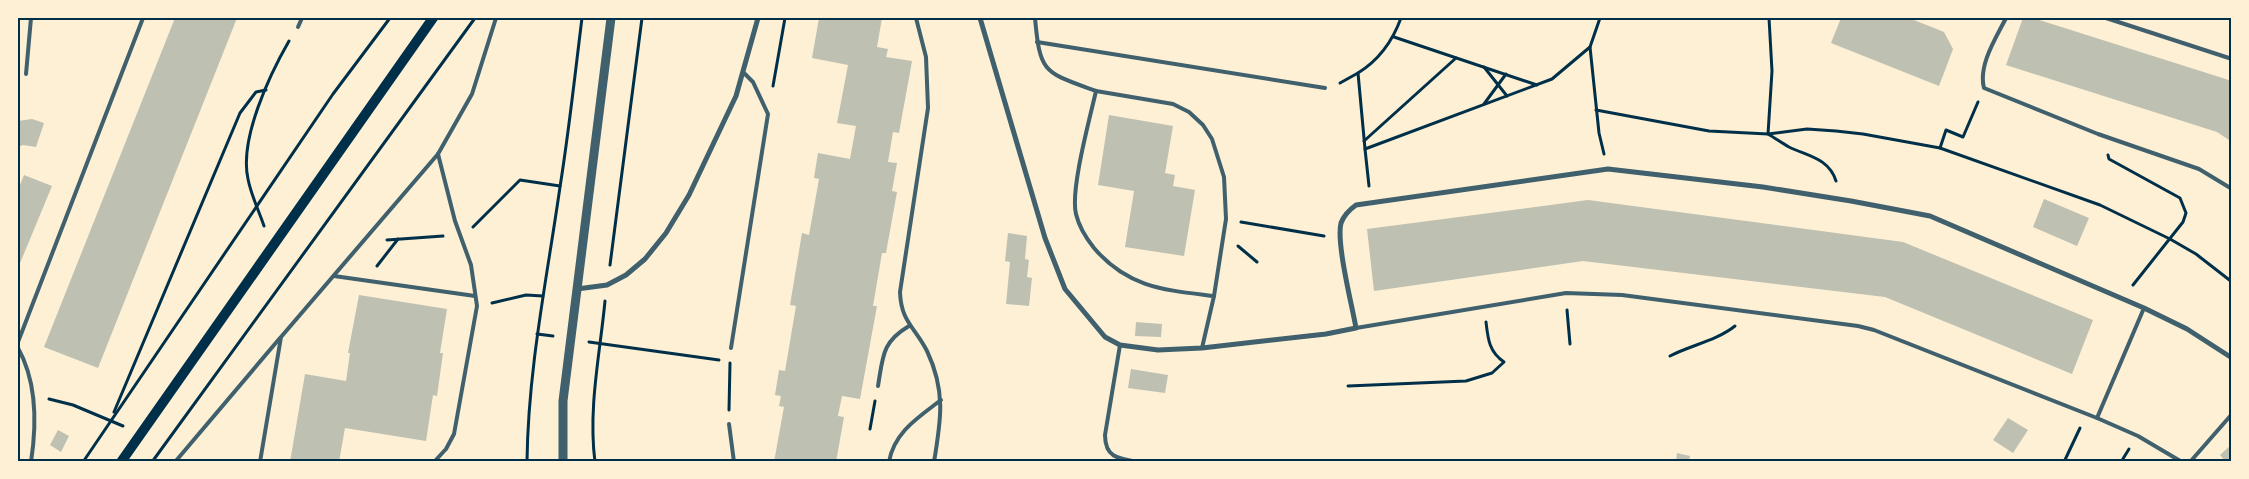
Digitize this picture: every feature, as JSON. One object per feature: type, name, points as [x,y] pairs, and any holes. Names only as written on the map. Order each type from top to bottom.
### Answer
[{"type":"main road","points":[[121,462],[271,245],[432,18]]},
{"type":"street","points":[[563,462],[563,401],[611,18]]},
{"type":"street","points":[[576,289],[607,285],[626,275],[645,259],[666,233],[689,195],[736,96],[758,18]]},
{"type":"street","points":[[980,18],[1045,238],[1065,289],[1092,324],[1105,337],[1120,345],[1158,350],[1202,348],[1326,334],[1356,328],[1342,256],[1340,231],[1346,213],[1356,205],[1371,201],[1608,169],[1763,187],[1930,216],[2144,308],[2187,329],[2232,358]]},
{"type":"lane","points":[[26,74],[31,18]]},
{"type":"lane","points":[[18,342],[144,18]]},
{"type":"lane","points":[[298,27],[302,18]]},
{"type":"lane","points":[[174,462],[438,154],[472,94],[496,18]]},
{"type":"lane","points":[[916,18],[926,57],[928,108],[900,292],[900,307],[909,326],[926,350],[936,376],[942,414],[934,462]]},
{"type":"lane","points":[[1035,18],[1039,56],[1044,66],[1058,76],[1096,91],[1173,104],[1189,112],[1203,125],[1212,140],[1224,177],[1226,219],[1214,296],[1202,348]]},
{"type":"lane","points":[[2006,18],[1987,58],[1983,73],[1984,88],[2098,134],[2199,169],[2232,189]]},
{"type":"lane","points":[[2106,18],[2232,59]]},
{"type":"lane","points":[[1037,42],[1325,88]]},
{"type":"lane","points":[[731,348],[768,114],[753,82],[744,73]]},
{"type":"lane","points":[[1096,91],[1075,193],[1076,214],[1086,238],[1106,262],[1131,279],[1157,288],[1214,296]]},
{"type":"lane","points":[[434,462],[446,449],[454,434],[477,306],[471,265],[455,221],[438,154]]},
{"type":"lane","points":[[334,276],[475,296]]},
{"type":"lane","points":[[1356,328],[1566,293],[1622,296],[1858,326],[1874,330],[2097,418],[2138,436],[2182,462]]},
{"type":"lane","points":[[2097,418],[2144,308]]},
{"type":"lane","points":[[878,386],[884,350],[896,334],[909,326]]},
{"type":"lane","points":[[260,462],[281,337]]},
{"type":"lane","points":[[1120,345],[1105,434],[1105,445],[1110,452],[1120,459],[1139,462]]},
{"type":"lane","points":[[18,348],[34,394],[35,416],[31,462]]},
{"type":"lane","points":[[889,462],[892,448],[900,434],[941,400]]},
{"type":"lane","points":[[2190,462],[2232,414]]},
{"type":"lane","points":[[729,424],[734,462]]},
{"type":"path","points":[[83,462],[333,94],[390,18]]},
{"type":"path","points":[[152,462],[475,18]]},
{"type":"path","points":[[527,462],[531,396],[543,296],[560,186],[582,18]]},
{"type":"path","points":[[595,462],[593,446],[594,402],[607,285],[642,18]]},
{"type":"path","points":[[768,114],[785,18]]},
{"type":"path","points":[[1371,201],[1358,73],[1370,66],[1394,37],[1401,18]]},
{"type":"path","points":[[1598,133],[1590,47],[1600,18]]},
{"type":"path","points":[[1768,18],[1772,71],[1768,134]]},
{"type":"path","points":[[271,245],[247,178],[247,150],[255,118],[276,63],[298,27]]},
{"type":"path","points":[[1394,37],[1537,85]]},
{"type":"path","points":[[1365,149],[1552,79],[1590,47]]},
{"type":"path","points":[[1364,141],[1456,58]]},
{"type":"path","points":[[1483,67],[1507,96]]},
{"type":"path","points":[[1483,105],[1506,74]]},
{"type":"path","points":[[1940,148],[1946,130],[1963,137],[1984,88]]},
{"type":"path","points":[[111,420],[240,113],[256,92],[266,90]]},
{"type":"path","points":[[1596,110],[1709,131],[1768,134],[1807,129],[1836,131],[1940,148],[2100,205],[2170,239],[2196,254],[2232,282]]},
{"type":"path","points":[[1768,134],[1789,147],[1822,161],[1834,177],[1839,199]]},
{"type":"path","points":[[2098,134],[2109,159],[2180,198],[2186,213],[2183,222],[2146,269]]},
{"type":"path","points":[[483,219],[520,180],[560,186]]},
{"type":"path","points":[[1226,219],[1309,233]]},
{"type":"path","points":[[1224,235],[1258,262]]},
{"type":"path","points":[[363,242],[432,236]]},
{"type":"path","points":[[366,280],[399,239]]},
{"type":"path","points":[[1566,293],[1570,344]]},
{"type":"path","points":[[477,306],[526,295],[543,296]]},
{"type":"path","points":[[1348,386],[1466,381],[1492,374],[1504,362],[1495,356],[1488,341],[1483,307]]},
{"type":"path","points":[[1670,356],[1727,332],[1747,312]]},
{"type":"path","points":[[729,424],[731,348]]},
{"type":"path","points":[[633,349],[730,362]]},
{"type":"path","points":[[870,429],[878,386]]},
{"type":"path","points":[[34,394],[73,405],[111,420]]},
{"type":"path","points":[[2064,462],[2086,414]]},
{"type":"building","points":[[175,18],[237,18],[98,368],[44,347]]},
{"type":"building","points":[[819,18],[882,18],[877,47],[888,49],[886,57],[912,61],[899,133],[893,132],[888,162],[897,163],[892,191],[897,192],[886,253],[882,253],[873,306],[877,306],[860,399],[842,396],[838,416],[844,417],[836,462],[774,462],[784,407],[779,406],[781,396],[775,395],[779,370],[785,371],[796,306],[790,305],[802,233],[809,235],[819,179],[814,178],[818,153],[850,159],[856,126],[837,123],[848,65],[812,58]]},
{"type":"building","points":[[1841,18],[1909,18],[1944,32],[1953,49],[1939,86],[1831,43]]},
{"type":"building","points":[[2023,18],[2033,18],[2232,81],[2232,142],[2217,132],[2006,65]]},
{"type":"building","points":[[1109,115],[1173,126],[1165,173],[1175,175],[1173,186],[1195,190],[1184,256],[1125,247],[1134,191],[1098,185]]},
{"type":"building","points":[[32,119],[44,123],[36,147],[23,145],[18,147],[18,121]]},
{"type":"building","points":[[24,175],[52,186],[18,268],[18,190]]},
{"type":"building","points":[[2044,199],[2089,218],[2077,246],[2033,227]]},
{"type":"building","points":[[1588,200],[1903,242],[2093,320],[2072,374],[1885,297],[1583,261],[1374,291],[1367,229]]},
{"type":"building","points":[[1008,233],[1027,236],[1025,259],[1029,260],[1027,277],[1032,278],[1029,306],[1006,304],[1010,262],[1005,261]]},
{"type":"building","points":[[359,295],[447,309],[440,353],[443,353],[437,396],[433,395],[426,441],[345,428],[339,462],[290,462],[305,374],[346,381],[350,353],[348,353]]},
{"type":"building","points":[[1136,322],[1162,324],[1161,337],[1135,336]]},
{"type":"building","points":[[1131,369],[1168,375],[1165,393],[1128,388]]},
{"type":"building","points":[[2008,418],[2028,430],[2013,453],[1993,440]]},
{"type":"building","points":[[58,430],[69,436],[61,452],[50,445]]},
{"type":"building","points":[[2232,444],[2232,462],[2226,462],[2220,455]]},
{"type":"building","points":[[1677,453],[1690,456],[1689,462],[1676,462]]}]
